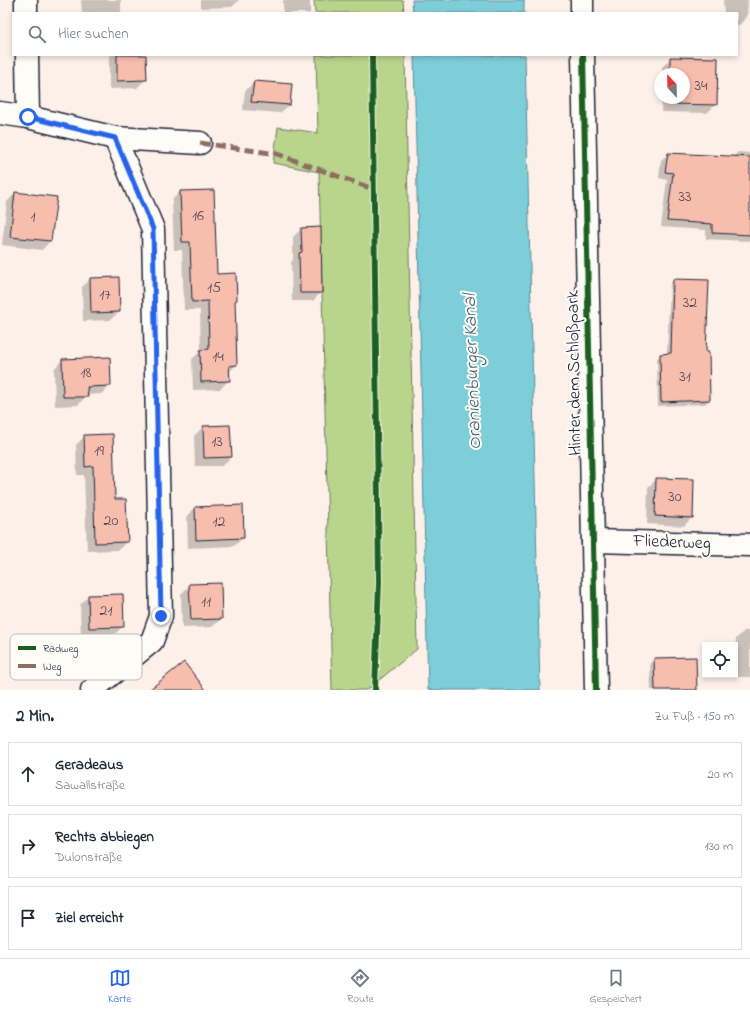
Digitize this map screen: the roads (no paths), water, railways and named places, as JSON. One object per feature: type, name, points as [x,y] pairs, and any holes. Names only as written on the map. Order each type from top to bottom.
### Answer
[{"type":"street","points":[[26,0],[26,12]]},
{"type":"street","points":[[582,0],[582,12]]},
{"type":"street","points":[[26,56],[28,117]]},
{"type":"street","name":"Hinter dem Schloßpark","points":[[583,56],[596,690]]},
{"type":"street","points":[[0,113],[28,117],[115,138],[200,143]]},
{"type":"street","points":[[115,138],[153,229],[161,616],[152,641],[142,649]]},
{"type":"street","name":"Fliederweg","points":[[593,541],[750,545]]},
{"type":"street","points":[[92,690],[104,680]]},
{"type":"water","points":[[412,0],[524,0],[524,12],[413,12]]},
{"type":"water","name":"Oranienburger Kanal","points":[[414,56],[525,56],[540,690],[428,690]]}]
